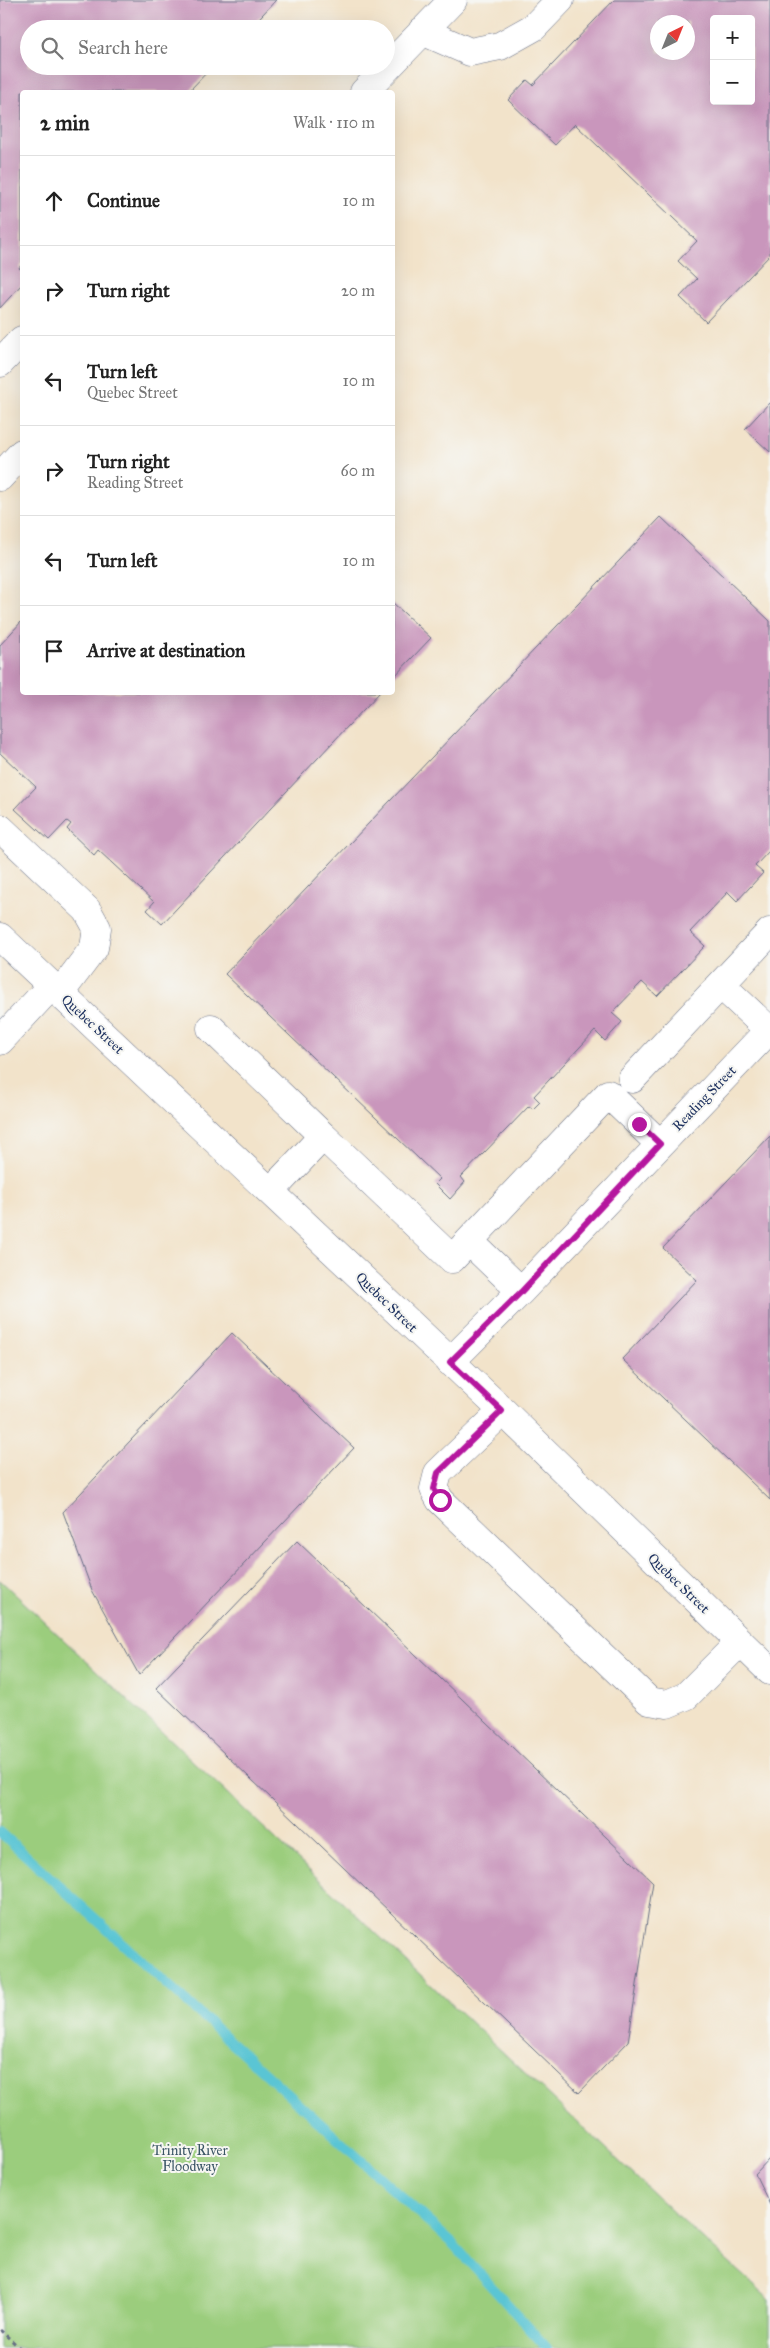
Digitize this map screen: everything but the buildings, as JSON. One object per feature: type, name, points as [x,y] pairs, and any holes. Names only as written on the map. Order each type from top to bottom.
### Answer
[{"type":"street","points":[[395,59],[453,0]]},
{"type":"street","points":[[422,31],[470,52],[500,46],[534,27],[560,0]]},
{"type":"street","points":[[366,90],[380,75]]},
{"type":"street","points":[[0,363],[20,342]]},
{"type":"street","points":[[0,477],[20,455]]},
{"type":"street","points":[[0,828],[88,910],[97,928],[94,948],[56,989],[0,1041]]},
{"type":"street","points":[[632,1079],[770,932]]},
{"type":"street","name":"Quebec Street","points":[[0,937],[502,1411],[770,1671]]},
{"type":"street","points":[[722,985],[770,1029]]},
{"type":"street","points":[[211,1028],[452,1259],[608,1094],[660,1144]]},
{"type":"street","name":"Reading Street","points":[[450,1362],[521,1292],[770,1029]]},
{"type":"street","points":[[270,1191],[324,1136]]},
{"type":"street","points":[[469,1241],[521,1292]]},
{"type":"street","points":[[502,1411],[438,1473],[434,1489],[446,1507],[649,1701],[666,1704],[686,1696],[740,1642]]},
{"type":"path","points":[[0,2330],[20,2348]]},
{"type":"green space","name":"Trinity River Floodway","points":[[0,1580],[673,2212],[770,2300],[770,2348],[0,2348]]},
{"type":"waterway","points":[[0,1832],[454,2245],[547,2348]]},
{"type":"route","points":[[440,1500],[434,1489],[438,1473],[502,1411],[450,1362],[521,1292],[660,1144],[639,1124]]}]
